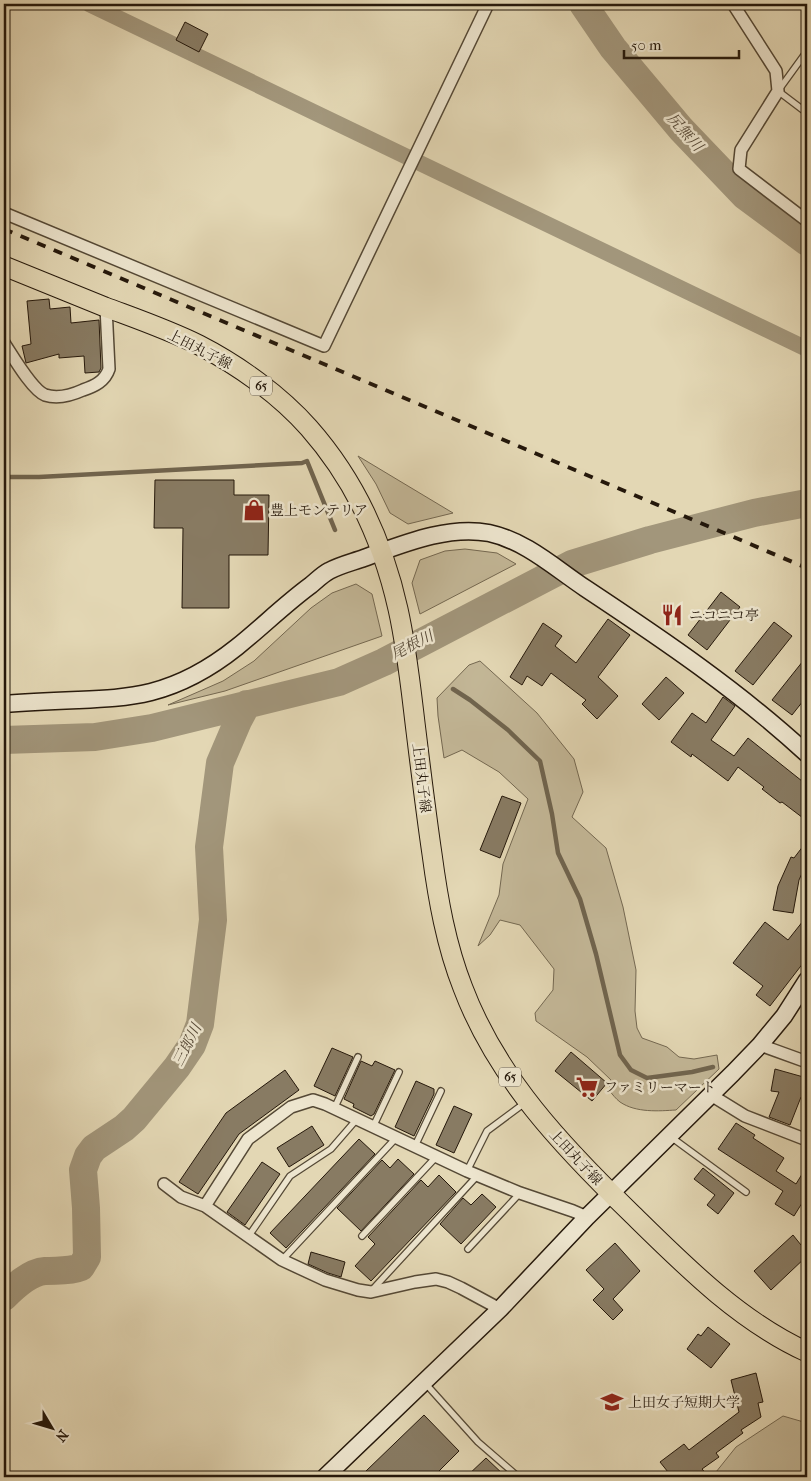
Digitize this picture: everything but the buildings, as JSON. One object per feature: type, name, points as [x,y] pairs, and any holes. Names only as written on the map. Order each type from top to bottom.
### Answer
[{"type":"main road","name":"上田丸子線","points":[[4,266],[157,326],[214,353],[242,371],[290,409],[322,443],[345,476],[365,511],[381,552],[397,604],[402,626],[439,903],[462,987],[481,1029],[502,1067],[543,1122],[612,1194],[688,1268],[729,1303],[771,1333],[807,1352]]},
{"type":"street","points":[[4,214],[324,346],[488,4]]},
{"type":"street","points":[[733,4],[776,71],[778,91],[741,150],[739,169],[807,221]]},
{"type":"street","points":[[4,343],[37,390],[44,395],[71,395],[90,388],[106,378],[109,369],[106,307]]},
{"type":"street","points":[[4,704],[121,698],[176,683],[217,662],[329,571],[433,536],[450,532],[476,532],[488,533],[511,540],[537,554],[740,696],[807,754]]},
{"type":"street","points":[[325,1477],[500,1309],[587,1217],[760,1045],[784,1016],[807,980]]},
{"type":"street","points":[[760,1045],[807,1062]]},
{"type":"street","points":[[711,1095],[745,1116],[807,1140]]},
{"type":"street","points":[[205,1206],[248,1139],[291,1107],[313,1100],[467,1171],[520,1193],[587,1217]]},
{"type":"street","points":[[164,1184],[181,1197],[205,1206],[282,1260],[325,1280],[371,1292],[436,1279],[461,1288],[500,1309]]},
{"type":"lane","points":[[807,51],[778,91],[807,113]]},
{"type":"lane","points":[[334,1109],[358,1057]]},
{"type":"lane","points":[[374,1127],[399,1072]]},
{"type":"lane","points":[[415,1146],[441,1091]]},
{"type":"lane","points":[[467,1171],[487,1131],[527,1101]]},
{"type":"lane","points":[[248,1237],[290,1176],[331,1149],[357,1119]]},
{"type":"lane","points":[[669,1136],[746,1192]]},
{"type":"lane","points":[[282,1260],[396,1138]]},
{"type":"lane","points":[[362,1236],[437,1156]]},
{"type":"lane","points":[[371,1292],[478,1175]]},
{"type":"lane","points":[[468,1249],[520,1193]]},
{"type":"lane","points":[[424,1382],[478,1442],[502,1461],[516,1477]]},
{"type":"lane","points":[[632,1477],[651,1475]]},
{"type":"shaded area","points":[[358,456],[453,513],[408,524],[390,513],[376,484]]},
{"type":"shaded area","points":[[465,549],[497,553],[516,564],[420,614],[412,583],[420,560],[445,551]]},
{"type":"shaded area","points":[[356,584],[372,594],[382,636],[225,691],[168,705],[223,681],[254,661],[311,608],[332,593]]},
{"type":"shaded area","points":[[480,661],[537,713],[574,759],[583,792],[572,817],[606,848],[623,907],[636,970],[635,1011],[637,1028],[642,1038],[667,1047],[679,1057],[694,1059],[717,1055],[719,1069],[676,1110],[640,1110],[626,1106],[609,1090],[611,1080],[587,1057],[536,1021],[535,1013],[553,990],[554,969],[520,925],[500,920],[490,935],[478,946],[499,895],[503,864],[528,799],[499,772],[462,750],[444,758],[437,698],[469,665]]},
{"type":"shaded area","points":[[783,1416],[807,1423],[807,1477],[712,1477],[736,1447]]},
{"type":"waterway","points":[[89,4],[807,349]]},
{"type":"waterway","name":"尻無川","points":[[583,4],[613,48],[681,129],[745,196],[807,242]]},
{"type":"waterway","points":[[4,477],[39,477],[302,463],[307,461],[335,530]]},
{"type":"waterway","name":"尾根川","points":[[4,740],[95,737],[152,728],[339,682],[384,662],[572,564],[650,540],[754,513],[807,503]]},
{"type":"waterway","points":[[453,689],[508,730],[540,761],[552,814],[558,853],[580,899],[596,954],[620,1055],[631,1070],[647,1078],[713,1067]]},
{"type":"waterway","name":"三郎川","points":[[4,1297],[28,1277],[39,1272],[81,1267],[87,1257],[83,1170],[88,1156],[94,1148],[134,1119],[177,1067],[192,1045],[200,1024],[213,920],[209,847],[220,763],[247,704]]},
{"type":"railway","points":[[4,229],[807,568]]},
{"type":"place","name":"豊上モンテリア","points":[[254,510]]},
{"type":"place","name":"ニコニコ亭","points":[[672,615]]},
{"type":"place","name":"ファミリーマート","points":[[587,1087]]},
{"type":"place","name":"上田女子短期大学","points":[[612,1402]]}]
